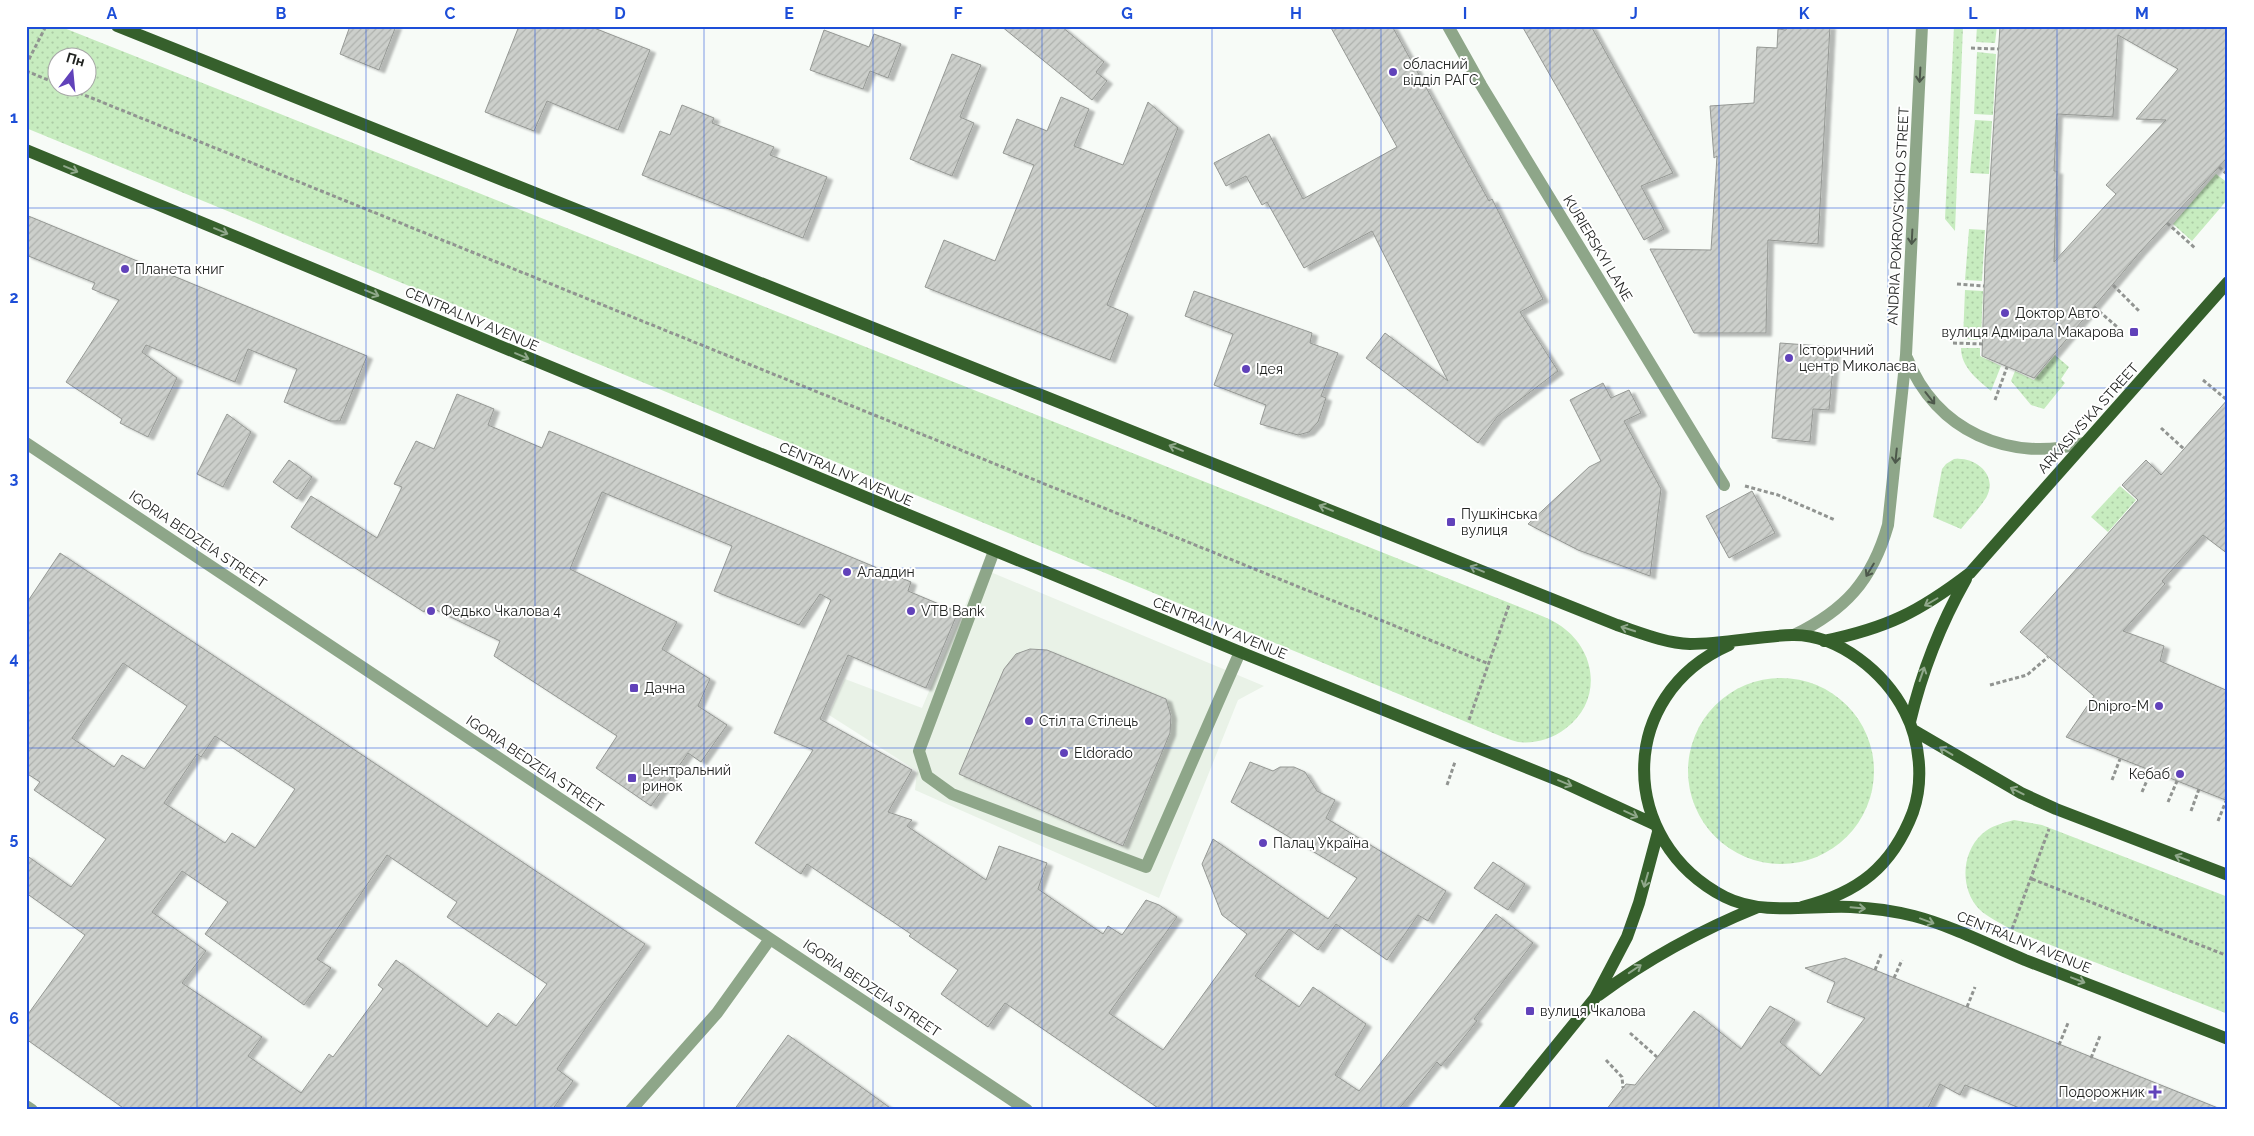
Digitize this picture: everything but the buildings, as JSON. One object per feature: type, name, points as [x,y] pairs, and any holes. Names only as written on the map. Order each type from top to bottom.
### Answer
[{"type":"main road","points":[[117,26],[1442,555],[1575,610],[1655,638],[1675,642],[1711,643],[1794,635],[1824,641],[1852,654],[1876,672],[1896,695],[1911,726],[2020,793],[2056,809],[2228,875]]},
{"type":"main road","name":"CENTRALNY AVENUE","points":[[26,150],[994,551],[1564,783],[1656,828]]},
{"type":"main road","name":"ARKASIVS'KA STREET","points":[[1824,641],[1864,633],[1902,618],[1938,598],[1970,573],[2228,282]]},
{"type":"main road","name":"ARKASIVS'KA STREET","points":[[1802,908],[1827,901],[1852,890],[1873,874],[1891,855],[1905,833],[1914,808],[1919,782],[1918,756],[1911,726],[1919,683],[1932,645],[1970,573]]},
{"type":"main road","points":[[1742,640],[1712,653],[1686,672],[1665,698],[1654,720],[1644,759],[1645,792],[1656,828],[1676,859],[1699,881],[1727,898],[1758,907],[1802,908]]},
{"type":"main road","points":[[1504,1110],[1595,998],[1627,937],[1639,903],[1656,828]]},
{"type":"main road","points":[[1595,998],[1653,957],[1687,938],[1758,907]]},
{"type":"main road","name":"CENTRALNY AVENUE","points":[[1802,908],[1851,907],[1915,917],[2228,1039]]},
{"type":"street","name":"KURIERSKYI LANE","points":[[1448,26],[1481,85],[1724,485]]},
{"type":"street","name":"ANDRIA POKROVS'KOHO STREET","points":[[1794,635],[1819,622],[1847,600],[1869,572],[1882,547],[1888,525],[1906,356],[1922,26]]},
{"type":"street","points":[[1906,356],[1913,373],[1935,404],[1971,432],[1996,443],[2022,449],[2054,450],[2084,443]]},
{"type":"street","name":"IGORIA BEDZEIA STREET","points":[[26,443],[1026,1110]]},
{"type":"street","points":[[994,551],[920,751],[927,776],[952,794],[1146,867],[1240,652]]},
{"type":"street","points":[[631,1110],[717,1013],[770,939]]},
{"type":"street","points":[[26,1106],[32,1110]]},
{"type":"path","points":[[26,64],[46,26]]},
{"type":"path","points":[[1971,48],[1998,49]]},
{"type":"path","points":[[26,71],[48,80]]},
{"type":"path","points":[[92,98],[1489,664]]},
{"type":"path","points":[[2219,167],[2228,175]]},
{"type":"path","points":[[2167,223],[2195,248]]},
{"type":"path","points":[[1957,284],[1984,286]]},
{"type":"path","points":[[2112,285],[2139,311]]},
{"type":"path","points":[[2094,307],[2122,331]]},
{"type":"path","points":[[1953,343],[1982,344]]},
{"type":"path","points":[[1995,400],[2007,367]]},
{"type":"path","points":[[2204,380],[2227,400]]},
{"type":"path","points":[[2161,428],[2184,448]]},
{"type":"path","points":[[1724,485],[1754,488],[1778,495],[1835,520]]},
{"type":"path","points":[[1468,723],[1510,603]]},
{"type":"path","points":[[1990,685],[2026,676],[2048,657]]},
{"type":"path","points":[[2112,780],[2120,758]]},
{"type":"path","points":[[1447,785],[1456,759]]},
{"type":"path","points":[[2142,792],[2151,771]]},
{"type":"path","points":[[2168,802],[2177,781]]},
{"type":"path","points":[[2191,810],[2199,790]]},
{"type":"path","points":[[2218,821],[2226,801]]},
{"type":"path","points":[[2012,930],[2050,828]]},
{"type":"path","points":[[2032,879],[2228,956]]},
{"type":"path","points":[[1875,970],[1882,952]]},
{"type":"path","points":[[1894,978],[1902,960]]},
{"type":"path","points":[[1967,1007],[1975,987]]},
{"type":"path","points":[[2059,1045],[2068,1023]]},
{"type":"path","points":[[1630,1033],[1657,1057]]},
{"type":"path","points":[[2091,1058],[2100,1036]]},
{"type":"path","points":[[1606,1060],[1622,1077],[1624,1088]]},
{"type":"shaded area","points":[[981,568],[1264,686],[1238,700],[1159,898],[915,790],[917,771],[829,715],[845,679],[922,708]]},
{"type":"green space","points":[[26,26],[59,26],[1555,622],[1573,637],[1582,649],[1588,663],[1591,677],[1590,691],[1585,705],[1577,718],[1554,736],[1530,742],[1518,742],[26,128]]},
{"type":"green space","points":[[1954,26],[1963,26],[1955,231],[1945,219]]},
{"type":"green space","points":[[1977,26],[1997,26],[1995,43],[1976,42]]},
{"type":"green space","points":[[1977,52],[1996,54],[1993,115],[1974,114]]},
{"type":"green space","points":[[1975,120],[1992,121],[1989,174],[1970,173]]},
{"type":"green space","points":[[2216,174],[2228,183],[2228,199],[2192,241],[2173,224]]},
{"type":"green space","points":[[1969,229],[1985,230],[1982,281],[1965,280]]},
{"type":"green space","points":[[1965,290],[1983,291],[1981,340],[1963,339]]},
{"type":"green space","points":[[1961,348],[1980,348],[1980,356],[2001,366],[1991,391],[1967,367]]},
{"type":"green space","points":[[2055,355],[2069,367],[2061,379],[2065,383],[2044,409],[2031,405],[2011,381],[2015,371],[2034,380]]},
{"type":"green space","points":[[1954,459],[1962,459],[1977,464],[1983,469],[1990,482],[1986,498],[1961,529],[1933,517],[1942,469]]},
{"type":"green space","points":[[2120,486],[2136,500],[2108,532],[2091,517]]},
{"type":"green space","points":[[1790,678],[1817,685],[1833,693],[1847,705],[1859,719],[1867,735],[1873,753],[1873,789],[1867,807],[1859,823],[1847,837],[1833,849],[1817,857],[1799,863],[1772,864],[1745,857],[1729,849],[1703,823],[1689,789],[1688,762],[1695,735],[1703,719],[1729,693],[1763,679]]},
{"type":"green space","points":[[2014,820],[2042,825],[2228,897],[2228,1014],[2012,930],[1990,918],[1979,909],[1968,892],[1966,881],[1965,871],[1970,851],[1985,831]]},
{"type":"place","name":"обласний відділ РАГС","points":[[1393,72]]},
{"type":"place","name":"Планета книг","points":[[125,269]]},
{"type":"place","name":"Доктор Авто","points":[[2005,313]]},
{"type":"place","name":"вулиця Адмірала Макарова","points":[[2134,332]]},
{"type":"place","name":"Історичний центр Миколаєва","points":[[1789,358]]},
{"type":"place","name":"Ідея","points":[[1246,369]]},
{"type":"place","name":"Пушкінська вулиця","points":[[1451,522]]},
{"type":"place","name":"Аладдин","points":[[847,572]]},
{"type":"place","name":"Федько Чкалова 4","points":[[431,611]]},
{"type":"place","name":"VTB Bank","points":[[911,611]]},
{"type":"place","name":"Дачна","points":[[634,688]]},
{"type":"place","name":"Dnipro-M","points":[[2159,706]]},
{"type":"place","name":"Стіл та Стілець","points":[[1029,721]]},
{"type":"place","name":"Eldorado","points":[[1064,753]]},
{"type":"place","name":"Кебаб","points":[[2180,774]]},
{"type":"place","name":"Центральний ринок","points":[[632,778]]},
{"type":"place","name":"Палац Україна","points":[[1263,843]]},
{"type":"place","name":"вулиця Чкалова","points":[[1530,1011]]},
{"type":"place","name":"Подорожник","points":[[2155,1092]]}]
